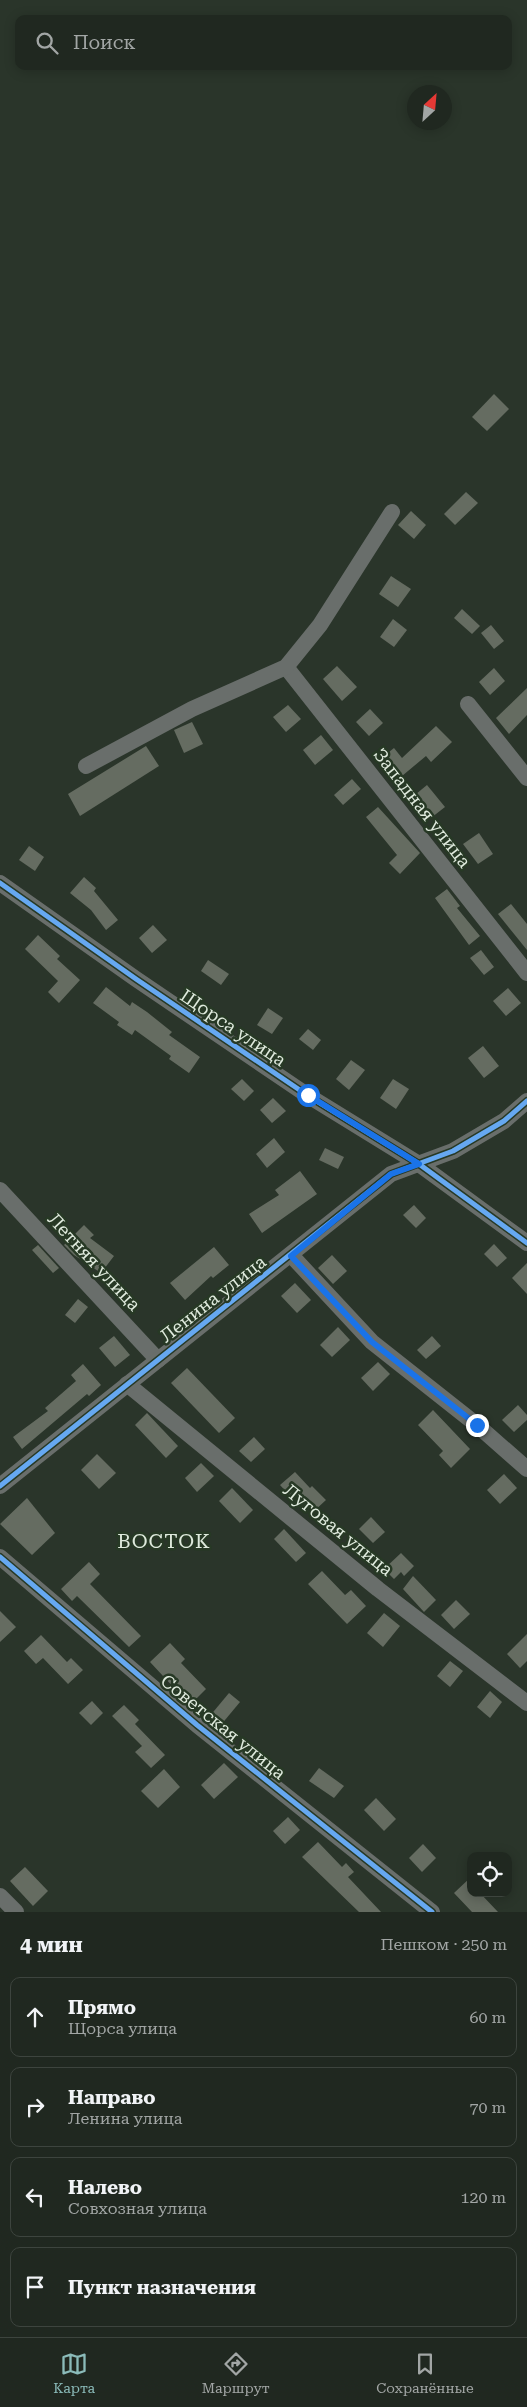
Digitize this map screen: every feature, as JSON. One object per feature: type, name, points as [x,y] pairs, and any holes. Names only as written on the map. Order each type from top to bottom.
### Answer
[{"type":"street","points":[[86,766],[192,710],[286,667],[320,625],[392,512]]},
{"type":"street","name":"Западная улица","points":[[286,667],[527,973]]},
{"type":"street","points":[[468,704],[527,778]]},
{"type":"street","name":"Щорса улица","points":[[0,883],[136,979],[299,1090],[419,1164],[527,1243]]},
{"type":"street","name":"Ленина улица","points":[[0,1486],[291,1256],[391,1174],[453,1151],[476,1139],[504,1121],[527,1101]]},
{"type":"street","name":"Летняя улица","points":[[0,1190],[158,1360]]},
{"type":"street","points":[[291,1256],[372,1342],[477,1425],[527,1469]]},
{"type":"street","name":"Луговая улица","points":[[127,1384],[378,1589],[527,1703]]},
{"type":"street","name":"Советская улица","points":[[0,1557],[196,1725],[432,1912]]},
{"type":"street","points":[[0,1896],[16,1912]]},
{"type":"building","points":[[494,394],[509,409],[487,431],[472,417]]},
{"type":"building","points":[[466,492],[478,503],[455,525],[444,514]]},
{"type":"building","points":[[411,511],[426,525],[414,539],[398,525]]},
{"type":"building","points":[[391,576],[411,589],[398,607],[379,594]]},
{"type":"building","points":[[462,609],[480,626],[472,634],[454,618]]},
{"type":"building","points":[[393,619],[407,630],[394,647],[380,637]]},
{"type":"building","points":[[491,625],[504,641],[494,649],[481,633]]},
{"type":"building","points":[[337,666],[357,687],[342,701],[323,679]]},
{"type":"building","points":[[494,668],[505,681],[490,695],[479,682]]},
{"type":"building","points":[[527,688],[527,715],[509,734],[496,718]]},
{"type":"building","points":[[288,705],[301,719],[286,732],[273,717]]},
{"type":"building","points":[[370,709],[383,723],[369,736],[356,722]]},
{"type":"building","points":[[192,722],[203,744],[184,753],[174,730]]},
{"type":"building","points":[[436,726],[452,742],[431,762],[426,756],[402,776],[384,756],[394,748],[402,758]]},
{"type":"building","points":[[321,735],[333,750],[315,765],[303,750]]},
{"type":"building","points":[[146,746],[159,766],[80,816],[68,794]]},
{"type":"building","points":[[352,779],[361,789],[343,805],[334,795]]},
{"type":"building","points":[[427,785],[445,807],[427,821],[410,799]]},
{"type":"building","points":[[378,807],[420,853],[400,874],[389,863],[397,855],[366,817]]},
{"type":"building","points":[[479,833],[493,854],[478,864],[463,844]]},
{"type":"building","points":[[29,846],[44,857],[35,871],[19,860]]},
{"type":"building","points":[[84,877],[96,888],[94,891],[118,920],[106,930],[91,910],[70,893]]},
{"type":"building","points":[[447,889],[460,906],[457,908],[480,936],[469,945],[435,898]]},
{"type":"building","points":[[511,904],[527,924],[527,950],[498,914]]},
{"type":"building","points":[[153,925],[167,940],[152,953],[139,938]]},
{"type":"building","points":[[38,935],[60,956],[57,959],[80,980],[59,1003],[48,992],[58,981],[25,949]]},
{"type":"building","points":[[481,950],[494,967],[484,975],[470,958]]},
{"type":"building","points":[[208,960],[229,974],[221,985],[201,971]]},
{"type":"building","points":[[106,987],[130,1006],[132,1002],[147,1012],[172,1032],[169,1035],[200,1057],[189,1073],[169,1059],[171,1056],[135,1030],[132,1035],[117,1025],[119,1022],[93,1003]]},
{"type":"building","points":[[508,988],[521,1003],[506,1016],[493,1001]]},
{"type":"building","points":[[268,1008],[283,1018],[272,1034],[257,1025]]},
{"type":"building","points":[[308,1029],[321,1040],[313,1050],[299,1039]]},
{"type":"building","points":[[483,1046],[499,1066],[484,1078],[468,1058]]},
{"type":"building","points":[[351,1060],[365,1070],[349,1090],[336,1079]]},
{"type":"building","points":[[242,1079],[254,1091],[244,1101],[231,1089]]},
{"type":"building","points":[[393,1079],[409,1089],[396,1109],[380,1098]]},
{"type":"building","points":[[273,1098],[286,1111],[272,1123],[260,1110]]},
{"type":"building","points":[[274,1138],[285,1152],[267,1168],[256,1154]]},
{"type":"building","points":[[325,1148],[344,1157],[338,1169],[319,1160]]},
{"type":"building","points":[[300,1171],[317,1194],[262,1233],[249,1214],[279,1195],[275,1190]]},
{"type":"building","points":[[414,1205],[426,1218],[416,1228],[403,1215]]},
{"type":"building","points":[[84,1225],[94,1235],[90,1238],[114,1256],[101,1273],[74,1255],[64,1245]]},
{"type":"building","points":[[494,1244],[507,1258],[497,1267],[484,1254]]},
{"type":"building","points":[[38,1245],[59,1268],[53,1273],[32,1250]]},
{"type":"building","points":[[214,1247],[229,1265],[213,1278],[211,1276],[185,1300],[170,1283]]},
{"type":"building","points":[[332,1255],[347,1271],[333,1284],[318,1268]]},
{"type":"building","points":[[527,1263],[527,1294],[512,1278]]},
{"type":"building","points":[[295,1283],[311,1300],[297,1313],[281,1296]]},
{"type":"building","points":[[78,1299],[88,1307],[75,1323],[65,1315]]},
{"type":"building","points":[[338,1327],[350,1340],[332,1357],[320,1345]]},
{"type":"building","points":[[114,1336],[130,1355],[115,1367],[99,1348]]},
{"type":"building","points":[[432,1336],[441,1346],[426,1359],[417,1350]]},
{"type":"building","points":[[378,1362],[390,1374],[373,1391],[361,1378]]},
{"type":"building","points":[[83,1364],[101,1385],[89,1396],[87,1394],[22,1449],[13,1437],[48,1411],[45,1408],[76,1381],[71,1375]]},
{"type":"building","points":[[187,1368],[235,1418],[219,1433],[171,1383]]},
{"type":"building","points":[[518,1405],[527,1415],[527,1420],[514,1432],[502,1420]]},
{"type":"building","points":[[433,1410],[470,1449],[451,1468],[439,1455],[443,1451],[418,1425]]},
{"type":"building","points":[[147,1413],[178,1446],[166,1458],[135,1425]]},
{"type":"building","points":[[254,1437],[265,1449],[251,1462],[239,1451]]},
{"type":"building","points":[[97,1454],[116,1473],[99,1489],[81,1470]]},
{"type":"building","points":[[201,1463],[214,1476],[197,1492],[185,1478]]},
{"type":"building","points":[[295,1472],[310,1488],[312,1486],[326,1500],[313,1512],[294,1493],[290,1496],[280,1485]]},
{"type":"building","points":[[504,1474],[517,1488],[500,1504],[487,1490]]},
{"type":"building","points":[[232,1488],[253,1510],[240,1523],[219,1501]]},
{"type":"building","points":[[27,1498],[55,1533],[32,1555],[0,1524]]},
{"type":"building","points":[[371,1517],[385,1532],[373,1543],[359,1529]]},
{"type":"building","points":[[284,1529],[306,1553],[296,1562],[274,1539]]},
{"type":"building","points":[[401,1553],[414,1566],[404,1576],[401,1572],[394,1579],[384,1569]]},
{"type":"building","points":[[89,1562],[100,1574],[90,1584],[141,1636],[129,1647],[77,1596],[72,1601],[61,1589]]},
{"type":"building","points":[[322,1571],[345,1595],[351,1590],[366,1606],[347,1624],[308,1584]]},
{"type":"building","points":[[413,1576],[436,1600],[424,1612],[403,1589]]},
{"type":"building","points":[[456,1600],[470,1614],[454,1629],[441,1615]]},
{"type":"building","points":[[0,1611],[16,1627],[0,1642]]},
{"type":"building","points":[[384,1613],[400,1626],[383,1647],[367,1633]]},
{"type":"building","points":[[527,1634],[527,1661],[520,1668],[507,1654]]},
{"type":"building","points":[[41,1635],[67,1662],[71,1658],[83,1670],[68,1684],[43,1658],[36,1664],[24,1651]]},
{"type":"building","points":[[170,1643],[185,1659],[181,1663],[206,1689],[190,1705],[150,1662]]},
{"type":"building","points":[[450,1661],[463,1671],[450,1687],[437,1676]]},
{"type":"building","points":[[490,1691],[502,1702],[490,1718],[477,1707]]},
{"type":"building","points":[[229,1693],[240,1702],[220,1726],[209,1717]]},
{"type":"building","points":[[92,1701],[103,1713],[91,1725],[79,1713]]},
{"type":"building","points":[[124,1705],[139,1720],[135,1724],[165,1755],[151,1768],[135,1752],[142,1746],[112,1716]]},
{"type":"building","points":[[224,1763],[238,1777],[214,1799],[201,1785]]},
{"type":"building","points":[[319,1768],[344,1786],[334,1798],[309,1781]]},
{"type":"building","points":[[164,1769],[180,1787],[158,1808],[141,1791]]},
{"type":"building","points":[[376,1798],[396,1819],[384,1831],[364,1810]]},
{"type":"building","points":[[288,1817],[300,1830],[285,1844],[273,1831]]},
{"type":"building","points":[[318,1842],[342,1867],[346,1863],[354,1872],[348,1877],[381,1912],[359,1912],[302,1857]]},
{"type":"building","points":[[423,1844],[436,1858],[422,1872],[409,1858]]},
{"type":"building","points":[[25,1867],[48,1891],[33,1906],[10,1881]]},
{"type":"building","points":[[467,1881],[467,1897],[484,1897],[498,1912],[472,1912],[454,1893]]},
{"type":"cycle path","points":[[0,883],[136,979],[307,1095],[419,1164],[527,1243]]},
{"type":"cycle path","points":[[0,1486],[391,1174],[453,1151],[504,1121],[527,1101]]},
{"type":"cycle path","points":[[0,1557],[197,1725],[432,1912]]},
{"type":"district","name":"ВОСТОК","points":[[164,1541]]},
{"type":"route","points":[[308,1095],[419,1164],[391,1174],[291,1256],[372,1342],[477,1425]]}]
